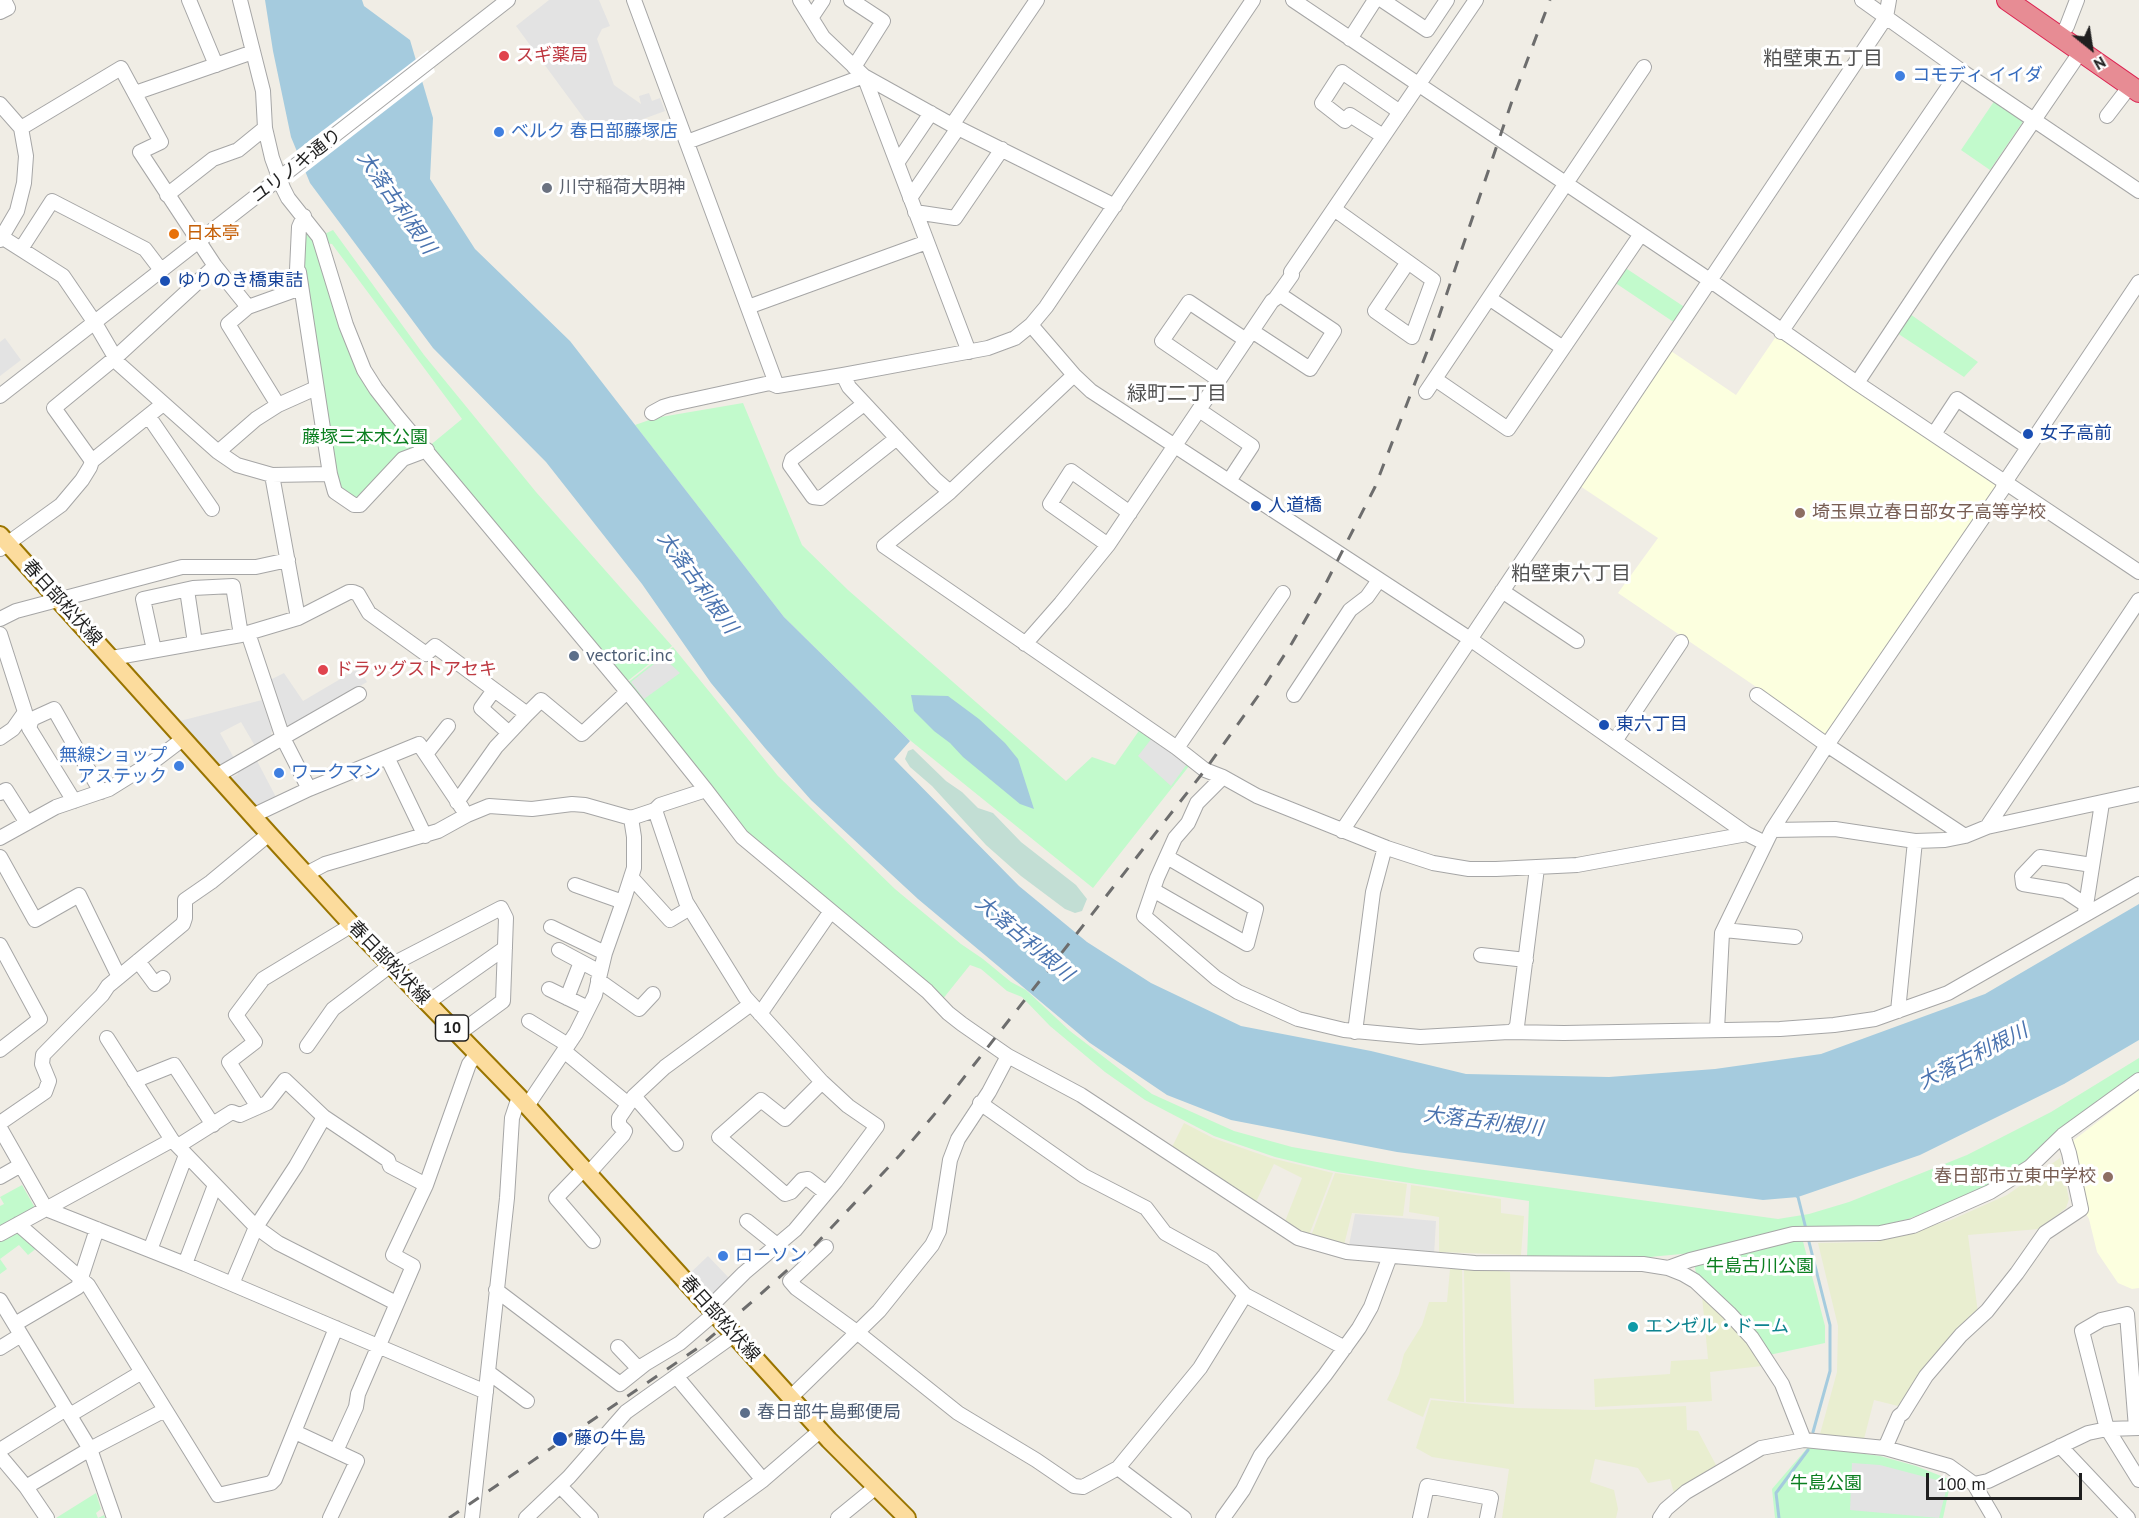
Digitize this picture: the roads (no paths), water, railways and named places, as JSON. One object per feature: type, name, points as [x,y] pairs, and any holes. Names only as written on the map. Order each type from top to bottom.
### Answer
[{"type":"highway","points":[[2007,0],[2134,89]]},
{"type":"main road","name":"春日部松伏線","points":[[2,542],[60,600],[183,740],[352,925],[523,1102],[821,1430],[907,1518]]},
{"type":"street","points":[[0,12],[8,8],[4,0]]},
{"type":"street","points":[[189,0],[216,65]]},
{"type":"street","points":[[240,0],[263,91],[265,128],[272,158],[288,198],[319,237],[346,325],[364,370],[376,389],[627,692],[742,837],[927,991],[948,1013],[1008,1056],[1081,1095],[1298,1238],[1312,1244],[1347,1252],[1475,1263],[1643,1264],[1668,1268],[1695,1281],[1752,1338],[1782,1384],[1804,1440]]},
{"type":"street","name":"ユリノキ通り","points":[[0,396],[508,0]]},
{"type":"street","points":[[634,0],[777,386]]},
{"type":"street","points":[[800,0],[823,37],[859,71],[955,126],[1115,206]]},
{"type":"street","points":[[811,18],[823,0]]},
{"type":"street","points":[[687,142],[859,71],[883,21],[851,0]]},
{"type":"street","points":[[910,198],[1037,0]]},
{"type":"street","points":[[652,413],[684,401],[770,383],[777,386],[969,352],[1000,345],[1015,338],[1031,325],[1046,307],[1253,0]]},
{"type":"street","points":[[1293,0],[2139,572]]},
{"type":"street","points":[[1350,39],[1375,0]]},
{"type":"street","points":[[1391,2],[1427,30],[1447,0]]},
{"type":"street","points":[[1025,644],[1108,545],[1476,0]]},
{"type":"street","points":[[1862,0],[1960,70],[2139,191]]},
{"type":"street","points":[[1342,831],[1886,17],[1890,0]]},
{"type":"street","points":[[2060,37],[2077,0]]},
{"type":"street","points":[[1857,383],[2081,51]]},
{"type":"street","points":[[135,93],[253,52]]},
{"type":"street","points":[[1426,392],[1644,67]]},
{"type":"street","points":[[0,123],[18,123],[121,68],[161,142],[140,152],[198,242],[248,307]]},
{"type":"street","points":[[1781,332],[1960,70]]},
{"type":"street","points":[[859,71],[897,163],[969,352]]},
{"type":"street","points":[[1383,136],[1350,115],[1345,121],[1322,103],[1342,72],[1400,112]]},
{"type":"street","points":[[2107,116],[2134,89]]},
{"type":"street","points":[[0,104],[18,123],[26,156],[24,183],[17,211],[0,238],[63,276],[115,358],[218,452],[237,465],[272,475],[330,474]]},
{"type":"street","points":[[897,163],[931,113]]},
{"type":"street","points":[[167,195],[213,159],[238,150],[265,128]]},
{"type":"street","points":[[915,212],[955,218],[1002,150]]},
{"type":"street","points":[[21,249],[52,201],[145,249],[161,270]]},
{"type":"street","points":[[1334,209],[1408,262],[1433,280],[1412,336],[1375,311],[1408,262]]},
{"type":"street","points":[[304,216],[299,227],[297,270],[330,474],[335,492],[354,505],[360,504],[403,459],[427,450]]},
{"type":"street","points":[[1435,379],[1508,429],[1641,234]]},
{"type":"street","points":[[748,307],[927,242]]},
{"type":"street","points":[[92,461],[54,408],[115,358],[215,266]]},
{"type":"street","points":[[1717,1030],[1722,933],[1768,837],[1827,745],[2002,490],[2028,447],[2139,282]]},
{"type":"street","points":[[278,405],[228,324],[248,307],[301,288]]},
{"type":"street","points":[[1219,380],[1162,340],[1189,302],[1310,369],[1334,331],[1279,294]]},
{"type":"street","points":[[1489,298],[1563,348]]},
{"type":"street","points":[[1031,325],[1074,375],[1091,391],[1470,639],[1747,834]]},
{"type":"street","points":[[843,375],[849,387],[864,404],[950,492]]},
{"type":"street","points":[[1074,375],[950,492],[884,546],[1206,770],[1257,796],[1342,831],[1433,863],[1469,869],[1538,868],[1577,865],[1747,834],[1768,837],[1835,828],[1916,841],[1945,840],[1965,836],[1987,827],[2139,794]]},
{"type":"street","points":[[218,452],[256,419],[278,405],[316,388]]},
{"type":"street","points":[[1934,434],[1957,399],[2028,447]]},
{"type":"street","points":[[2,542],[61,505],[82,480],[92,461],[163,404]]},
{"type":"street","points":[[864,404],[792,459],[790,465],[813,497],[821,498],[897,438]]},
{"type":"street","points":[[1199,410],[1252,446],[1230,481]]},
{"type":"street","points":[[149,417],[212,509]]},
{"type":"street","points":[[1108,545],[1050,504],[1071,471],[1130,513]]},
{"type":"street","points":[[272,475],[298,618]]},
{"type":"street","points":[[0,619],[16,611],[182,567],[256,567],[288,560]]},
{"type":"street","points":[[1294,695],[1350,610],[1367,597],[1379,580]]},
{"type":"street","points":[[154,650],[142,599],[187,590],[233,586],[244,634],[283,738],[309,789]]},
{"type":"street","points":[[187,590],[195,643]]},
{"type":"street","points":[[112,658],[244,634],[298,618],[349,591],[358,594],[369,613],[426,654],[435,646],[527,714]]},
{"type":"street","points":[[1502,591],[1577,641]]},
{"type":"street","points":[[1177,748],[1283,592]]},
{"type":"street","points":[[1987,827],[2139,600]]},
{"type":"street","points":[[0,634],[25,712],[13,729],[0,738]]},
{"type":"street","points":[[1615,741],[1682,642]]},
{"type":"street","points":[[494,690],[481,708],[509,733]]},
{"type":"street","points":[[457,802],[496,747],[541,700],[582,734],[627,692]]},
{"type":"street","points":[[216,776],[359,694]]},
{"type":"street","points":[[1757,695],[1827,745],[1965,836]]},
{"type":"street","points":[[74,801],[28,728],[32,719],[54,709],[101,792]]},
{"type":"street","points":[[426,754],[448,726]]},
{"type":"street","points":[[0,838],[56,807],[109,789],[183,740]]},
{"type":"street","points":[[252,816],[309,789],[419,744],[467,815]]},
{"type":"street","points":[[387,757],[425,836]]},
{"type":"street","points":[[1223,777],[1197,803],[1188,823],[1175,837],[1144,916],[1216,978],[1238,992],[1298,1019],[1355,1032],[1420,1037],[1512,1032],[1780,1029],[1875,1019],[1948,993],[2085,909],[2139,884]]},
{"type":"street","points":[[0,793],[6,790],[27,823]]},
{"type":"street","points":[[306,874],[325,864],[425,836],[489,806],[532,809],[572,804],[585,805],[631,818],[655,810],[660,805],[706,790]]},
{"type":"street","points":[[2085,909],[2102,803]]},
{"type":"street","points":[[496,1290],[620,1384],[680,1343],[744,1273],[795,1230],[877,1126],[848,1106],[822,1082],[755,1009],[686,902],[655,810]]},
{"type":"street","points":[[472,1518],[507,1198],[512,1118],[566,1048],[595,995],[604,953],[624,902],[634,868],[634,837],[631,818]]},
{"type":"street","points":[[0,1123],[45,1092],[49,1082],[42,1064],[43,1055],[119,977],[183,924],[185,900],[211,882],[269,834]]},
{"type":"street","points":[[1898,1011],[1916,841]]},
{"type":"street","points":[[1355,1032],[1373,892],[1385,847]]},
{"type":"street","points":[[0,857],[35,920],[79,896],[119,977]]},
{"type":"street","points":[[1153,890],[1247,944],[1256,909],[1167,857]]},
{"type":"street","points":[[2085,909],[2065,891],[2023,884],[2022,876],[2040,857],[2092,865]]},
{"type":"street","points":[[1512,1032],[1517,1026],[1538,868]]},
{"type":"street","points":[[631,877],[670,920],[690,908]]},
{"type":"street","points":[[574,885],[624,902]]},
{"type":"street","points":[[307,1046],[333,1009],[391,965],[501,908],[506,918],[503,1000],[458,1034]]},
{"type":"street","points":[[593,1241],[556,1198],[623,1135],[625,1131],[619,1125],[619,1118],[631,1100],[665,1067],[755,1009],[831,911]]},
{"type":"street","points":[[258,1107],[229,1062],[255,1042],[236,1015],[263,980],[352,925]]},
{"type":"street","points":[[551,927],[604,953]]},
{"type":"street","points":[[1724,930],[1795,937]]},
{"type":"street","points":[[0,945],[40,1019],[0,1050]]},
{"type":"street","points":[[427,1002],[505,948]]},
{"type":"street","points":[[559,950],[581,962],[639,1009],[653,994]]},
{"type":"street","points":[[1480,954],[1526,960]]},
{"type":"street","points":[[138,961],[155,984],[162,978]]},
{"type":"street","points":[[567,998],[581,962]]},
{"type":"street","points":[[549,989],[588,1008]]},
{"type":"street","points":[[529,1022],[566,1048],[631,1100],[676,1144]]},
{"type":"street","points":[[107,1038],[179,1147],[255,1227],[278,1243],[396,1303]]},
{"type":"street","points":[[336,1451],[412,1266],[393,1255],[426,1185],[469,1064],[477,1054]]},
{"type":"street","points":[[791,1397],[879,1311],[932,1245],[939,1231],[950,1160],[958,1139],[989,1092],[1008,1056]]},
{"type":"street","points":[[134,1081],[174,1065],[213,1125]]},
{"type":"street","points":[[0,1234],[46,1209],[179,1147],[231,1112],[240,1115],[267,1103],[285,1080],[324,1117],[388,1160],[390,1166],[426,1185]]},
{"type":"street","points":[[1668,1268],[1773,1238],[1808,1234],[1880,1233],[1913,1226],[1990,1192],[2039,1160],[2063,1135],[2139,1080]]},
{"type":"street","points":[[822,1082],[785,1119],[761,1100],[718,1137],[785,1194],[791,1192],[802,1180],[808,1179],[826,1193]]},
{"type":"street","points":[[980,1103],[1084,1176],[1146,1208],[1165,1233],[1212,1258],[1245,1295],[1345,1348]]},
{"type":"street","points":[[232,1284],[255,1227],[296,1166],[324,1117]]},
{"type":"street","points":[[0,1128],[46,1209],[185,1264],[486,1392]]},
{"type":"street","points":[[1886,1448],[1899,1416],[1926,1376],[1961,1335],[1987,1311],[2017,1273],[2044,1233],[2081,1209],[2063,1135]]},
{"type":"street","points":[[150,1250],[179,1147]]},
{"type":"street","points":[[0,1177],[21,1165]]},
{"type":"street","points":[[185,1264],[215,1185]]},
{"type":"street","points":[[747,1221],[777,1245]]},
{"type":"street","points":[[18,1224],[88,1285],[218,1495],[271,1483],[275,1479],[336,1328]]},
{"type":"street","points":[[0,1348],[18,1330],[78,1287],[97,1229]]},
{"type":"street","points":[[826,1247],[790,1281],[796,1288],[858,1333],[958,1413],[1040,1462],[1074,1486],[1089,1485],[1118,1468],[1200,1368],[1245,1295]]},
{"type":"street","points":[[1229,1516],[1261,1455],[1345,1348],[1371,1307],[1390,1256]]},
{"type":"street","points":[[0,1300],[90,1449],[114,1518]]},
{"type":"street","points":[[1974,1484],[1988,1481],[2088,1433],[2107,1429],[2137,1428],[2127,1314],[2101,1320],[2082,1331],[2107,1429],[2139,1480]]},
{"type":"street","points":[[526,1518],[560,1486],[626,1412],[734,1335]]},
{"type":"street","points":[[618,1347],[639,1369]]},
{"type":"street","points":[[0,1450],[142,1372]]},
{"type":"street","points":[[488,1372],[527,1401]]},
{"type":"street","points":[[676,1376],[763,1480]]},
{"type":"street","points":[[26,1487],[90,1449],[165,1410]]},
{"type":"street","points":[[711,1518],[763,1480],[821,1430]]},
{"type":"street","points":[[295,1432],[357,1461],[330,1518]]},
{"type":"street","points":[[1660,1518],[1666,1509],[1686,1492],[1761,1448],[1794,1444],[1804,1440],[1886,1448],[1949,1466],[1974,1484],[1994,1518]]},
{"type":"street","points":[[2060,1446],[2128,1518]]},
{"type":"street","points":[[0,1456],[26,1487],[47,1518]]},
{"type":"street","points":[[1118,1468],[1184,1518]]},
{"type":"street","points":[[560,1486],[591,1518]]},
{"type":"street","points":[[1420,1518],[1426,1486],[1491,1498],[1487,1518]]},
{"type":"street","points":[[838,1518],[876,1487]]},
{"type":"water","name":"大落古利根川","points":[[265,0],[362,0],[364,6],[410,40],[433,118],[430,179],[475,249],[570,341],[784,617],[910,741],[894,759],[1019,886],[1087,942],[1151,983],[1241,1026],[1371,1051],[1466,1074],[1609,1077],[1715,1069],[1821,1054],[1985,994],[2139,904],[2139,1040],[2064,1084],[1920,1155],[1798,1197],[1763,1200],[1397,1152],[1231,1120],[1167,1095],[1090,1043],[918,899],[811,800],[711,683],[642,584],[546,462],[433,348],[310,183],[291,137]]},
{"type":"water","points":[[911,695],[948,696],[979,719],[1005,743],[1018,759],[1034,809],[1020,804],[934,731],[914,711]]},
{"type":"waterway","points":[[1795,1195],[1798,1197],[1806,1229]]},
{"type":"waterway","points":[[1808,1238],[1830,1325],[1830,1371],[1813,1432]]},
{"type":"waterway","points":[[1779,1518],[1776,1493],[1808,1450]]},
{"type":"railway","points":[[449,1518],[698,1348],[815,1245],[900,1155],[944,1103],[1205,770],[1258,696],[1292,643],[1323,589],[1375,487],[1428,349],[1512,101],[1550,0]]},
{"type":"place","name":"スギ薬局","points":[[504,56]]},
{"type":"place","name":"コモディ イイダ","points":[[1900,76]]},
{"type":"place","name":"ベルク 春日部藤塚店","points":[[499,132]]},
{"type":"place","name":"川守稲荷大明神","points":[[547,188]]},
{"type":"place","name":"日本亭","points":[[174,234]]},
{"type":"place","name":"ゆりのき橋東詰","points":[[165,281]]},
{"type":"place","name":"女子高前","points":[[2028,434]]},
{"type":"place","name":"人道橋","points":[[1256,506]]},
{"type":"place","name":"埼玉県立春日部女子高等学校","points":[[1800,513]]},
{"type":"place","name":"vectoric.inc","points":[[574,656]]},
{"type":"place","name":"ドラッグストアセキ","points":[[323,670]]},
{"type":"place","name":"東六丁目","points":[[1604,725]]},
{"type":"place","name":"無線ショップ アステック","points":[[179,766]]},
{"type":"place","name":"ワークマン","points":[[279,773]]},
{"type":"place","name":"春日部市立東中学校","points":[[2108,1177]]},
{"type":"place","name":"ローソン","points":[[723,1256]]},
{"type":"place","name":"エンゼル・ドーム","points":[[1633,1327]]},
{"type":"place","name":"春日部牛島郵便局","points":[[745,1413]]},
{"type":"place","name":"藤の牛島","points":[[560,1439]]},
{"type":"district","name":"粕壁東五丁目","points":[[1823,59]]},
{"type":"district","name":"緑町二丁目","points":[[1177,394]]},
{"type":"district","name":"粕壁東六丁目","points":[[1571,574]]},
{"type":"park label","name":"藤塚三本木公園","points":[[365,438]]},
{"type":"park label","name":"牛島古川公園","points":[[1760,1267]]},
{"type":"park label","name":"牛島公園","points":[[1826,1484]]}]
